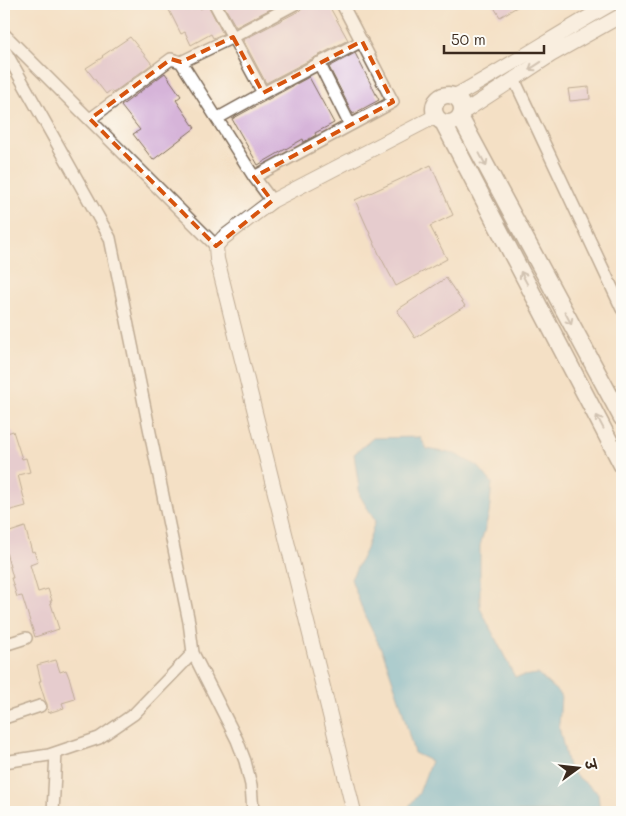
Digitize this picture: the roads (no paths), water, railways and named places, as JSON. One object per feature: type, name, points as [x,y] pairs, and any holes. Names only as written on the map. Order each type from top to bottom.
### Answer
[{"type":"main road","points":[[622,418],[461,115],[462,104],[460,100],[455,96],[447,94],[439,98],[434,106],[440,119],[622,465]]},
{"type":"main road","points":[[440,119],[452,122],[461,115]]},
{"type":"street","points":[[215,4],[263,93]]},
{"type":"street","points":[[181,62],[295,4]]},
{"type":"street","points":[[254,178],[393,102],[342,4]]},
{"type":"street","points":[[455,96],[611,4]]},
{"type":"street","points":[[461,115],[552,55],[622,15]]},
{"type":"street","points":[[4,34],[216,246],[217,259],[354,812]]},
{"type":"street","points":[[218,118],[362,41]]},
{"type":"street","points":[[4,49],[110,238],[189,622],[193,653],[237,740],[251,785],[254,812]]},
{"type":"street","points":[[90,119],[171,58],[181,62],[254,178],[272,200]]},
{"type":"street","points":[[319,63],[350,125]]},
{"type":"street","points":[[514,79],[622,309]]},
{"type":"street","points":[[216,246],[223,238],[272,200],[440,119]]},
{"type":"street","points":[[4,645],[26,638]]},
{"type":"street","points":[[4,762],[49,755],[99,738],[134,714],[193,653]]},
{"type":"street","points":[[4,718],[40,706]]},
{"type":"street","points":[[53,812],[56,753]]},
{"type":"water","points":[[420,437],[427,449],[455,454],[478,466],[492,483],[489,514],[480,546],[480,608],[515,677],[538,674],[561,695],[559,727],[569,770],[598,793],[600,812],[409,812],[407,809],[419,793],[431,761],[414,753],[400,702],[384,655],[364,614],[351,579],[366,549],[375,521],[360,496],[354,454],[373,438]]}]
